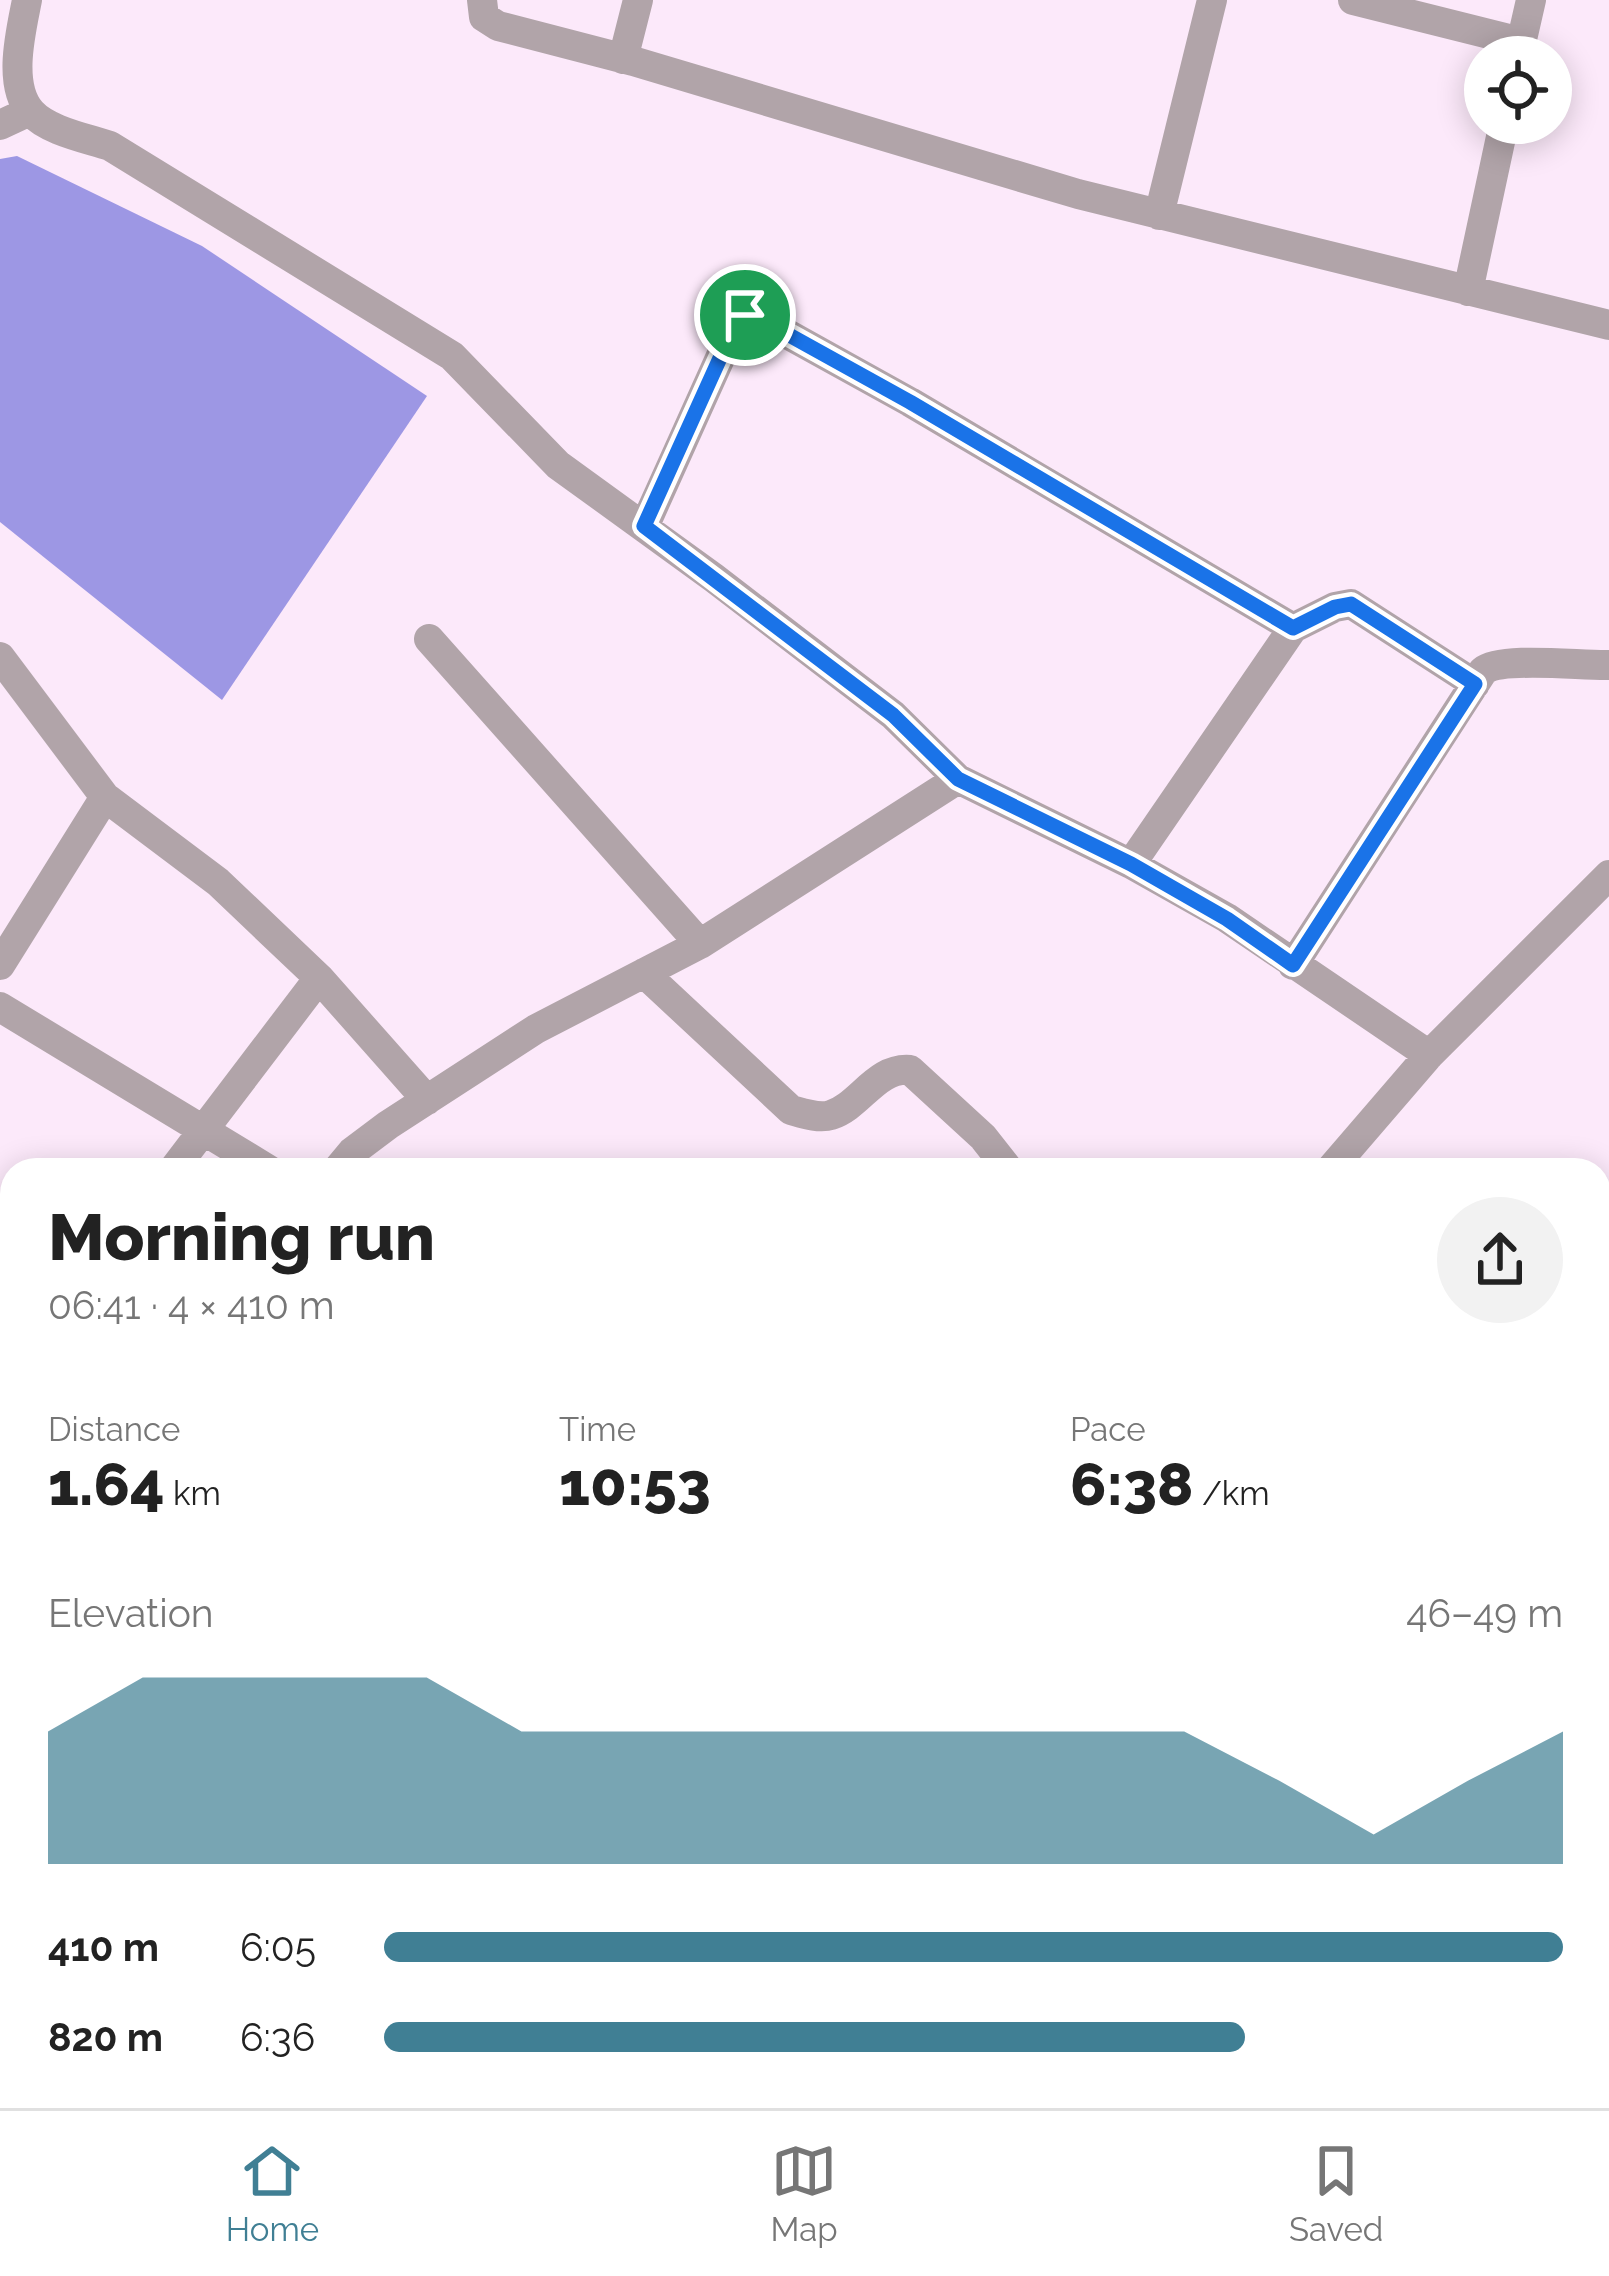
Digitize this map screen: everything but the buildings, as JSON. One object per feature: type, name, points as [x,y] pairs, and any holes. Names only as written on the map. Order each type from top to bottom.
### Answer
[{"type":"street","points":[[27,0],[19,46],[20,84],[30,112],[53,126],[110,146],[452,356],[558,465],[893,715],[958,779],[1131,864],[1227,919],[1429,1055]]},
{"type":"street","points":[[482,0],[484,17],[498,26],[623,58],[1078,194],[1609,325]]},
{"type":"street","points":[[623,58],[638,0]]},
{"type":"street","points":[[1159,215],[1212,0]]},
{"type":"street","points":[[1353,0],[1476,36]]},
{"type":"street","points":[[1523,36],[1531,0]]},
{"type":"street","points":[[0,125],[30,112]]},
{"type":"street","points":[[1468,291],[1500,144]]},
{"type":"street","points":[[644,526],[735,325],[745,315],[753,315],[1293,628]]},
{"type":"street","points":[[1131,864],[1293,628],[1351,604],[1475,684]]},
{"type":"street","points":[[429,639],[700,944]]},
{"type":"street","points":[[0,657],[105,797],[218,883],[319,978],[427,1100]]},
{"type":"street","points":[[1293,965],[1490,665],[1609,665]]},
{"type":"street","points":[[347,1158],[536,1028],[700,944],[958,779]]},
{"type":"street","points":[[0,965],[105,797]]},
{"type":"street","points":[[1340,1158],[1429,1055],[1609,874]]},
{"type":"street","points":[[644,973],[791,1110],[832,1115],[890,1073],[910,1070],[983,1136],[1000,1158]]},
{"type":"street","points":[[181,1158],[319,978]]},
{"type":"street","points":[[0,1007],[249,1158]]},
{"type":"shaded area","points":[[17,156],[202,246],[427,396],[222,700],[0,522],[0,159]]},
{"type":"route","points":[[745,315],[753,315],[910,402],[1293,628],[1351,604],[1475,684],[1293,965],[1227,919],[1131,864],[958,779],[893,715],[644,526],[735,325],[745,315]]}]
